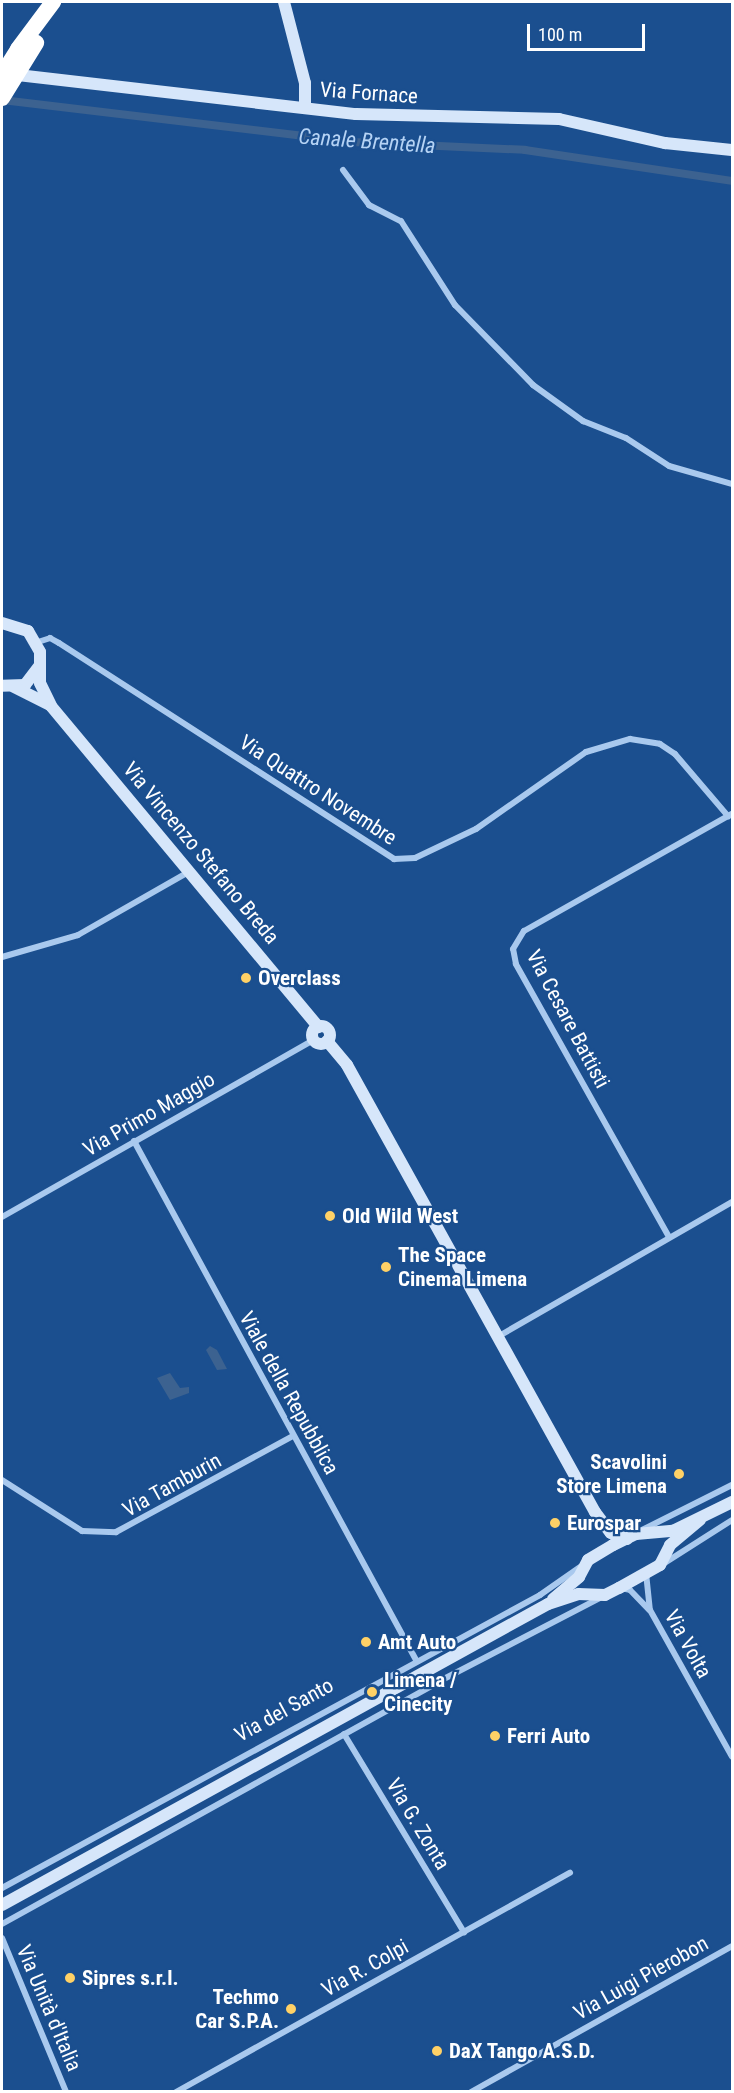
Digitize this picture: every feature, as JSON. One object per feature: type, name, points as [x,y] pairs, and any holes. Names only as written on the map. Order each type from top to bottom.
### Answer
[{"type":"highway","points":[[2,74],[18,48],[53,2]]},
{"type":"highway","points":[[2,98],[36,43],[66,2]]},
{"type":"street","points":[[284,2],[305,83],[305,108]]},
{"type":"street","name":"Via Fornace","points":[[2,74],[305,108],[410,117],[559,119],[665,143],[732,150]]},
{"type":"street","points":[[343,170],[369,205],[401,221],[455,305],[533,385],[583,421],[626,438],[662,463],[732,484]]},
{"type":"street","points":[[2,623],[24,628],[38,642]]},
{"type":"street","name":"Via Quattro Novembre","points":[[38,642],[50,638],[59,643],[394,859],[415,858],[476,829],[586,752],[630,739],[660,744],[675,754],[730,815]]},
{"type":"street","name":"Via Vincenzo Stefano Breda","points":[[38,642],[40,683],[51,706],[318,1027],[328,1029],[327,1041],[347,1065],[595,1512],[611,1533],[632,1536]]},
{"type":"street","name":"Via Vincenzo Stefano Breda","points":[[8,687],[25,685],[40,665]]},
{"type":"street","name":"Via Vincenzo Stefano Breda","points":[[8,687],[51,706]]},
{"type":"street","name":"Via Cesare Battisti","points":[[669,1237],[516,964],[513,949],[524,931],[730,815]]},
{"type":"street","points":[[2,957],[78,935],[190,871]]},
{"type":"street","points":[[318,1027],[314,1040],[327,1041]]},
{"type":"street","name":"Via Primo Maggio","points":[[2,1217],[314,1040]]},
{"type":"street","name":"Viale della Repubblica","points":[[134,1141],[416,1660]]},
{"type":"street","points":[[499,1336],[732,1202]]},
{"type":"street","name":"Via Tamburin","points":[[2,1480],[82,1531],[116,1532],[293,1436]]},
{"type":"street","points":[[632,1536],[732,1485]]},
{"type":"street","points":[[660,1565],[665,1552],[700,1520],[732,1502]]},
{"type":"street","name":"Via Vincenzo Stefano Breda","points":[[595,1512],[603,1538],[597,1555]]},
{"type":"street","name":"Via del Santo","points":[[548,1604],[597,1555],[632,1536],[655,1533],[700,1520]]},
{"type":"street","points":[[2,1924],[344,1734],[619,1588],[732,1520]]},
{"type":"street","points":[[655,1533],[665,1552]]},
{"type":"street","points":[[581,1571],[586,1592]]},
{"type":"street","name":"Via del Santo","points":[[2,1888],[581,1571]]},
{"type":"street","points":[[646,1572],[650,1610]]},
{"type":"street","points":[[619,1588],[630,1590],[650,1610]]},
{"type":"street","points":[[2,1905],[548,1604],[586,1592],[605,1595]]},
{"type":"street","name":"Via Volta","points":[[650,1610],[732,1757]]},
{"type":"street","points":[[447,1661],[455,1675]]},
{"type":"street","name":"Via G. Zonta","points":[[344,1734],[464,1932]]},
{"type":"street","points":[[219,1786],[226,1799]]},
{"type":"street","name":"Via R. Colpi","points":[[176,2091],[570,1873]]},
{"type":"street","name":"Via Unità d'Italia","points":[[2,1938],[66,2091]]},
{"type":"street","name":"Via Luigi Pierobon","points":[[471,2091],[732,1946]]},
{"type":"water","points":[[210,1346],[217,1350],[227,1369],[217,1370],[206,1350]]},
{"type":"water","points":[[170,1373],[180,1388],[189,1387],[189,1393],[170,1400],[157,1378]]},
{"type":"waterway","name":"Canale Brentella","points":[[2,100],[352,142],[525,150],[732,181]]},
{"type":"place","name":"Overclass","points":[[246,978]]},
{"type":"place","name":"Old Wild West","points":[[330,1216]]},
{"type":"place","name":"The Space Cinema Limena","points":[[386,1267]]},
{"type":"place","name":"Scavolini Store Limena","points":[[679,1474]]},
{"type":"place","name":"Eurospar","points":[[555,1523]]},
{"type":"place","name":"Amt Auto","points":[[366,1642]]},
{"type":"place","name":"Limena / Cinecity","points":[[372,1692]]},
{"type":"place","name":"Ferri Auto","points":[[495,1736]]},
{"type":"place","name":"Sipres s.r.l.","points":[[70,1978]]},
{"type":"place","name":"Techmo Car S.P.A.","points":[[291,2009]]},
{"type":"place","name":"DaX Tango A.S.D.","points":[[437,2051]]}]
